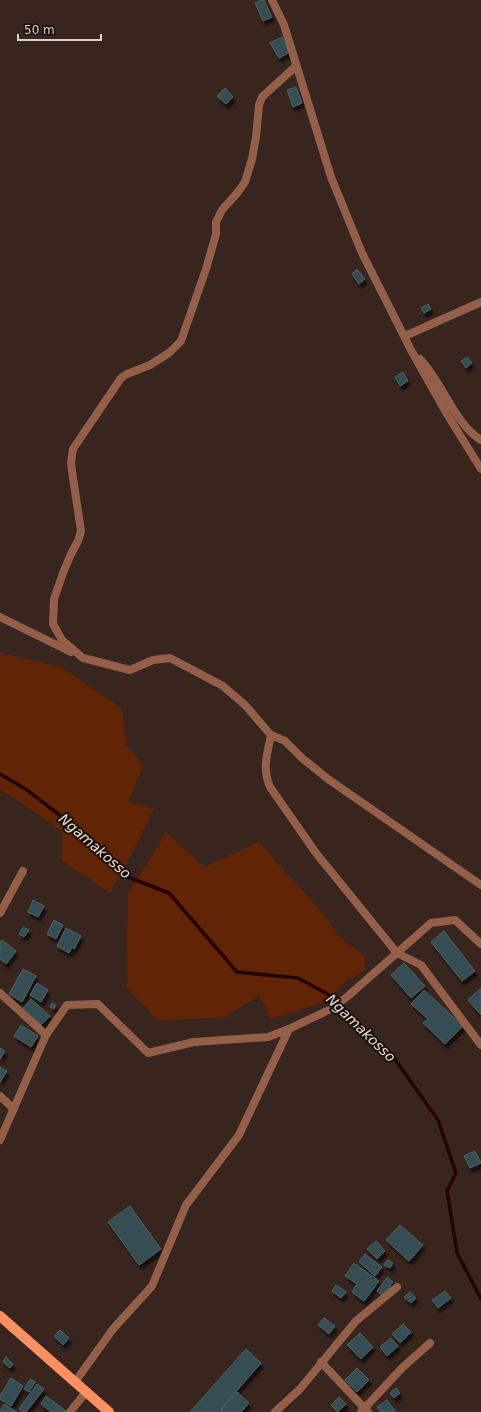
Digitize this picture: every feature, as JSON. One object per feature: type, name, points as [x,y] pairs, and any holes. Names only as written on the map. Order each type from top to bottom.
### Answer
[{"type":"main road","points":[[0,1316],[109,1412]]},
{"type":"street","points":[[272,0],[284,25],[331,177],[362,253],[412,352],[451,421],[481,469]]},
{"type":"street","points":[[83,658],[62,640],[53,624],[54,599],[62,573],[78,541],[81,531],[72,478],[72,449],[121,378],[150,365],[169,353],[181,341],[206,269],[216,234],[216,222],[222,210],[245,182],[252,159],[259,106],[262,97],[296,66]]},
{"type":"street","points":[[405,336],[481,302]]},
{"type":"street","points":[[412,352],[429,368],[464,425],[474,436],[481,440]]},
{"type":"street","points":[[0,617],[83,658],[130,670],[153,660],[170,658],[222,686],[245,705],[271,735],[285,741],[302,758],[328,779],[481,885]]},
{"type":"street","points":[[271,735],[265,766],[265,776],[270,787],[316,853],[397,953],[421,965],[481,1045]]},
{"type":"street","points":[[0,913],[23,871]]},
{"type":"street","points":[[0,1140],[46,1035],[67,1005],[98,1004],[148,1053],[194,1042],[268,1037],[289,1029],[333,1008],[431,923],[455,920],[481,944]]},
{"type":"street","points":[[0,993],[46,1035]]},
{"type":"street","points":[[75,1382],[113,1329],[152,1286],[186,1205],[239,1135],[289,1029]]},
{"type":"street","points":[[0,1096],[14,1109]]},
{"type":"street","points":[[274,1412],[300,1389],[356,1321],[397,1287]]},
{"type":"street","points":[[321,1362],[365,1411],[402,1368],[430,1343]]},
{"type":"street","points":[[70,1412],[86,1392]]},
{"type":"shaded area","points":[[0,653],[62,667],[122,709],[126,744],[143,766],[128,802],[154,808],[138,842],[110,893],[62,861],[62,831],[0,789]]},
{"type":"shaded area","points":[[166,832],[204,867],[259,842],[324,915],[337,935],[364,955],[365,971],[347,980],[328,1001],[271,1019],[259,995],[225,1017],[158,1021],[127,988],[128,894]]},
{"type":"building","points":[[264,0],[272,17],[263,21],[255,3]]},
{"type":"building","points":[[282,37],[290,52],[279,58],[270,43]]},
{"type":"building","points":[[296,87],[302,103],[293,107],[287,90]]},
{"type":"building","points":[[225,88],[233,97],[226,104],[217,96]]},
{"type":"building","points":[[357,269],[365,279],[359,284],[352,274]]},
{"type":"building","points":[[428,304],[431,309],[424,313],[421,308]]},
{"type":"building","points":[[467,357],[472,363],[466,368],[461,361]]},
{"type":"building","points":[[403,372],[408,381],[400,386],[395,377]]},
{"type":"building","points":[[33,900],[44,906],[38,917],[28,912]]},
{"type":"building","points":[[54,920],[63,925],[56,939],[47,934]]},
{"type":"building","points":[[23,927],[29,930],[24,937],[19,934]]},
{"type":"building","points":[[66,928],[81,936],[74,949],[72,947],[69,953],[57,946]]},
{"type":"building","points":[[444,931],[475,971],[462,981],[431,942]]},
{"type":"building","points":[[2,940],[16,951],[6,964],[0,959],[0,942]]},
{"type":"building","points":[[404,963],[425,986],[411,998],[391,975]]},
{"type":"building","points":[[23,969],[36,976],[22,1002],[9,994]]},
{"type":"building","points":[[37,983],[48,990],[41,1002],[30,995]]},
{"type":"building","points":[[481,988],[481,1015],[468,1000]]},
{"type":"building","points":[[424,990],[463,1026],[445,1044],[423,1023],[428,1019],[411,1004]]},
{"type":"building","points":[[31,999],[50,1016],[41,1025],[23,1008]]},
{"type":"building","points":[[52,1003],[56,1005],[54,1009],[50,1007]]},
{"type":"building","points":[[21,1025],[38,1036],[31,1047],[14,1036]]},
{"type":"building","points":[[0,1048],[5,1051],[0,1059]]},
{"type":"building","points":[[0,1067],[7,1071],[0,1082]]},
{"type":"building","points":[[475,1151],[481,1163],[470,1168],[464,1156]]},
{"type":"building","points":[[130,1206],[161,1249],[139,1265],[108,1222]]},
{"type":"building","points":[[400,1225],[423,1245],[409,1261],[386,1240]]},
{"type":"building","points":[[376,1241],[385,1251],[377,1259],[367,1249]]},
{"type":"building","points":[[365,1254],[382,1267],[375,1276],[359,1262]]},
{"type":"building","points":[[387,1260],[393,1263],[390,1268],[384,1265]]},
{"type":"building","points":[[354,1263],[379,1281],[364,1301],[352,1292],[357,1284],[345,1276]]},
{"type":"building","points":[[387,1277],[393,1282],[383,1296],[377,1291]]},
{"type":"building","points":[[336,1285],[346,1292],[341,1298],[332,1291]]},
{"type":"building","points":[[445,1291],[451,1298],[438,1308],[432,1300]]},
{"type":"building","points":[[410,1292],[416,1298],[411,1303],[404,1297]]},
{"type":"building","points":[[324,1318],[335,1326],[329,1334],[318,1325]]},
{"type":"building","points":[[403,1324],[411,1332],[400,1343],[392,1334]]},
{"type":"building","points":[[60,1330],[69,1338],[63,1345],[54,1336]]},
{"type":"building","points":[[360,1333],[373,1347],[361,1359],[347,1345]]},
{"type":"building","points":[[391,1338],[398,1346],[387,1356],[380,1347]]},
{"type":"building","points":[[246,1349],[261,1363],[218,1412],[190,1412]]},
{"type":"building","points":[[6,1357],[13,1364],[10,1368],[3,1362]]},
{"type":"building","points":[[357,1368],[369,1380],[357,1392],[345,1380]]},
{"type":"building","points":[[11,1378],[23,1386],[11,1406],[0,1399],[0,1396]]},
{"type":"building","points":[[30,1379],[35,1382],[29,1392],[24,1389]]},
{"type":"building","points":[[37,1384],[44,1389],[26,1412],[23,1412],[19,1409]]},
{"type":"building","points":[[396,1388],[400,1393],[394,1398],[390,1393]]},
{"type":"building","points":[[237,1392],[249,1403],[241,1412],[221,1412],[220,1411]]},
{"type":"building","points":[[46,1396],[66,1411],[51,1412],[41,1404]]},
{"type":"building","points":[[339,1397],[346,1404],[337,1412],[331,1405]]},
{"type":"building","points":[[387,1400],[396,1412],[381,1412],[377,1407]]},
{"type":"building","points":[[4,1404],[17,1412],[0,1412]]},
{"type":"waterway","name":"Ngamakosso","points":[[0,774],[27,790],[92,840],[128,877],[169,893],[237,972],[298,978],[331,996],[392,1055],[438,1120],[456,1173],[447,1191],[457,1253],[481,1299]]}]
